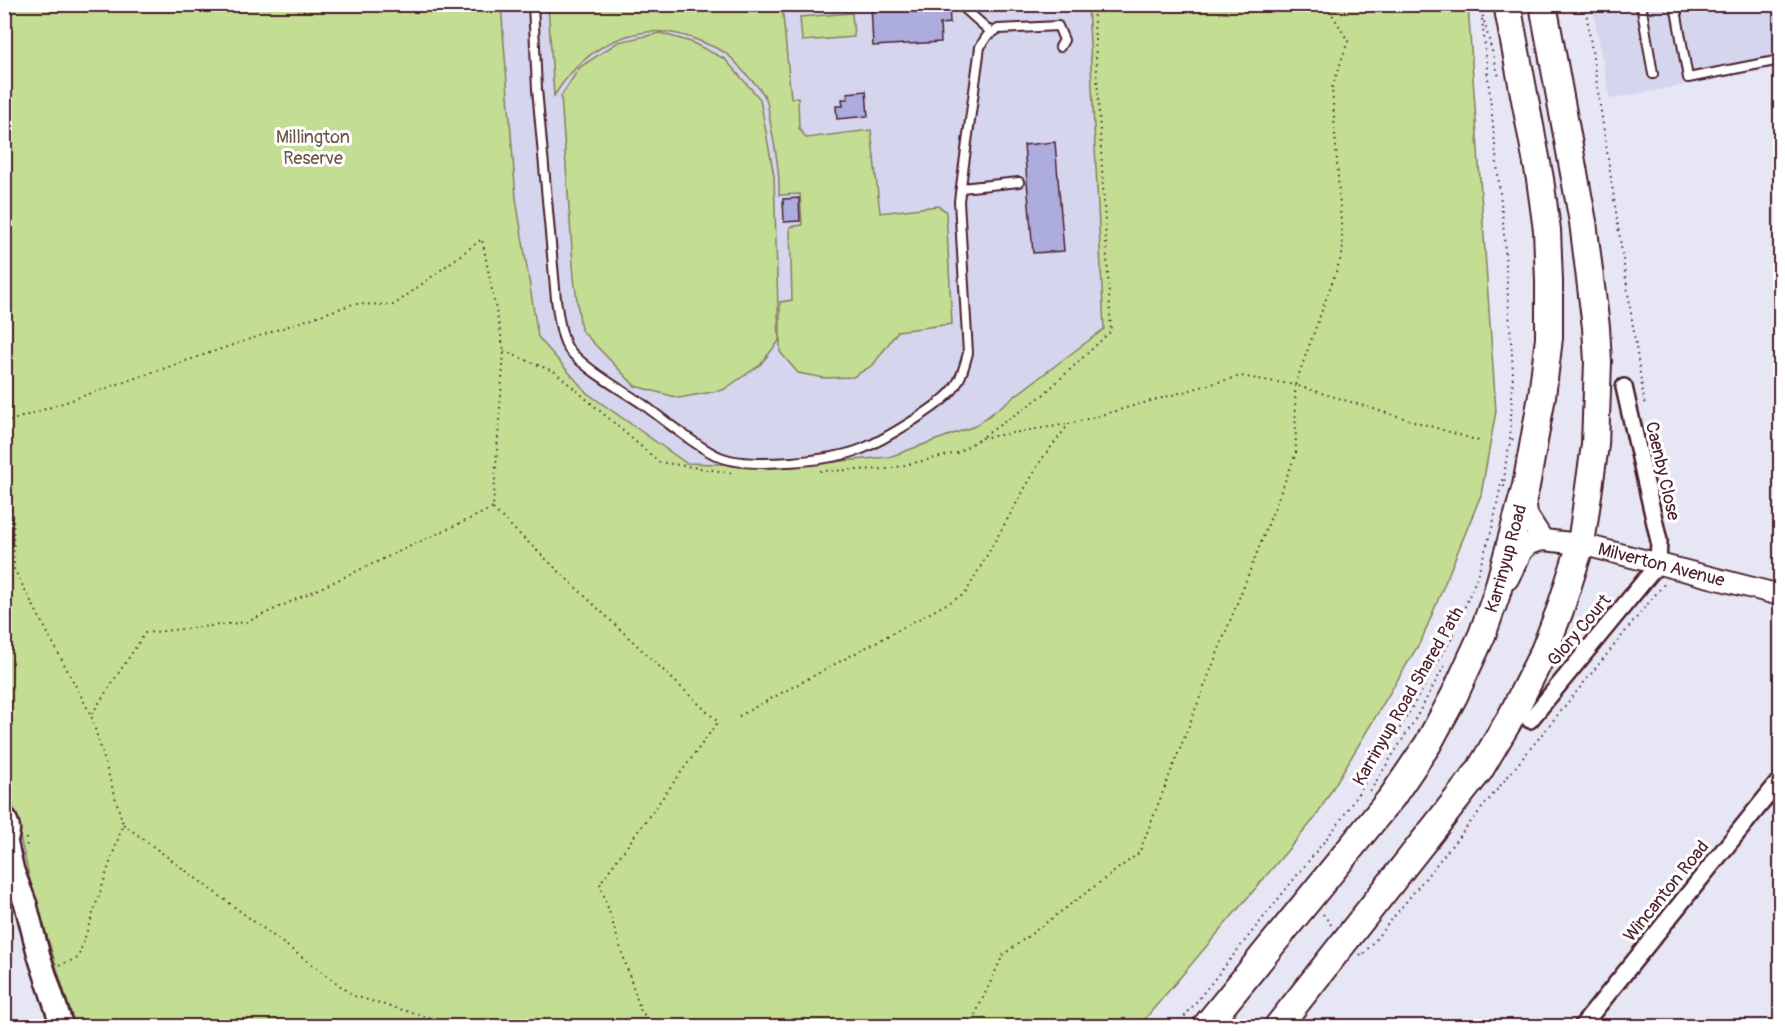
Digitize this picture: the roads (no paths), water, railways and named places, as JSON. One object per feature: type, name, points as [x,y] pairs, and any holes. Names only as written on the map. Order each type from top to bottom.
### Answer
[{"type":"highway","name":"Karrinyup Road","points":[[1206,1026],[1392,797],[1428,744],[1459,686],[1482,635],[1496,596],[1515,491],[1542,396],[1549,338],[1549,281],[1540,179],[1506,4]]},
{"type":"highway","points":[[1278,1026],[1479,771],[1502,733],[1544,651],[1581,544],[1595,445],[1598,362],[1596,327],[1583,222],[1543,4]]},
{"type":"main road","points":[[4,817],[9,829],[5,842],[13,871],[26,905],[62,1026]]},
{"type":"main road","points":[[4,876],[13,900],[22,944],[48,1026]]},
{"type":"street","name":"Caenby Close","points":[[1624,387],[1659,541],[1658,564]]},
{"type":"street","points":[[1496,596],[1510,576],[1522,551],[1529,544],[1543,540],[1515,491]]},
{"type":"street","name":"Milverton Avenue","points":[[1543,540],[1581,544],[1780,595]]},
{"type":"street","name":"Glory Court","points":[[1530,720],[1658,564]]},
{"type":"street","name":"Wincanton Road","points":[[1582,1026],[1780,780]]},
{"type":"lane","points":[[533,4],[537,88],[556,299],[559,323],[568,350],[720,457],[742,461],[782,462],[825,458],[863,448],[918,417],[949,394],[963,373],[968,353],[959,201],[980,47],[987,36],[998,29],[1058,26],[1064,40],[1060,47]]},
{"type":"lane","points":[[964,4],[964,8],[992,33]]},
{"type":"lane","points":[[1641,4],[1653,74]]},
{"type":"lane","points":[[1675,4],[1688,78],[1780,60]]},
{"type":"lane","points":[[961,188],[1019,182]]},
{"type":"park label","name":"Millington Reserve","points":[[313,147]]}]
